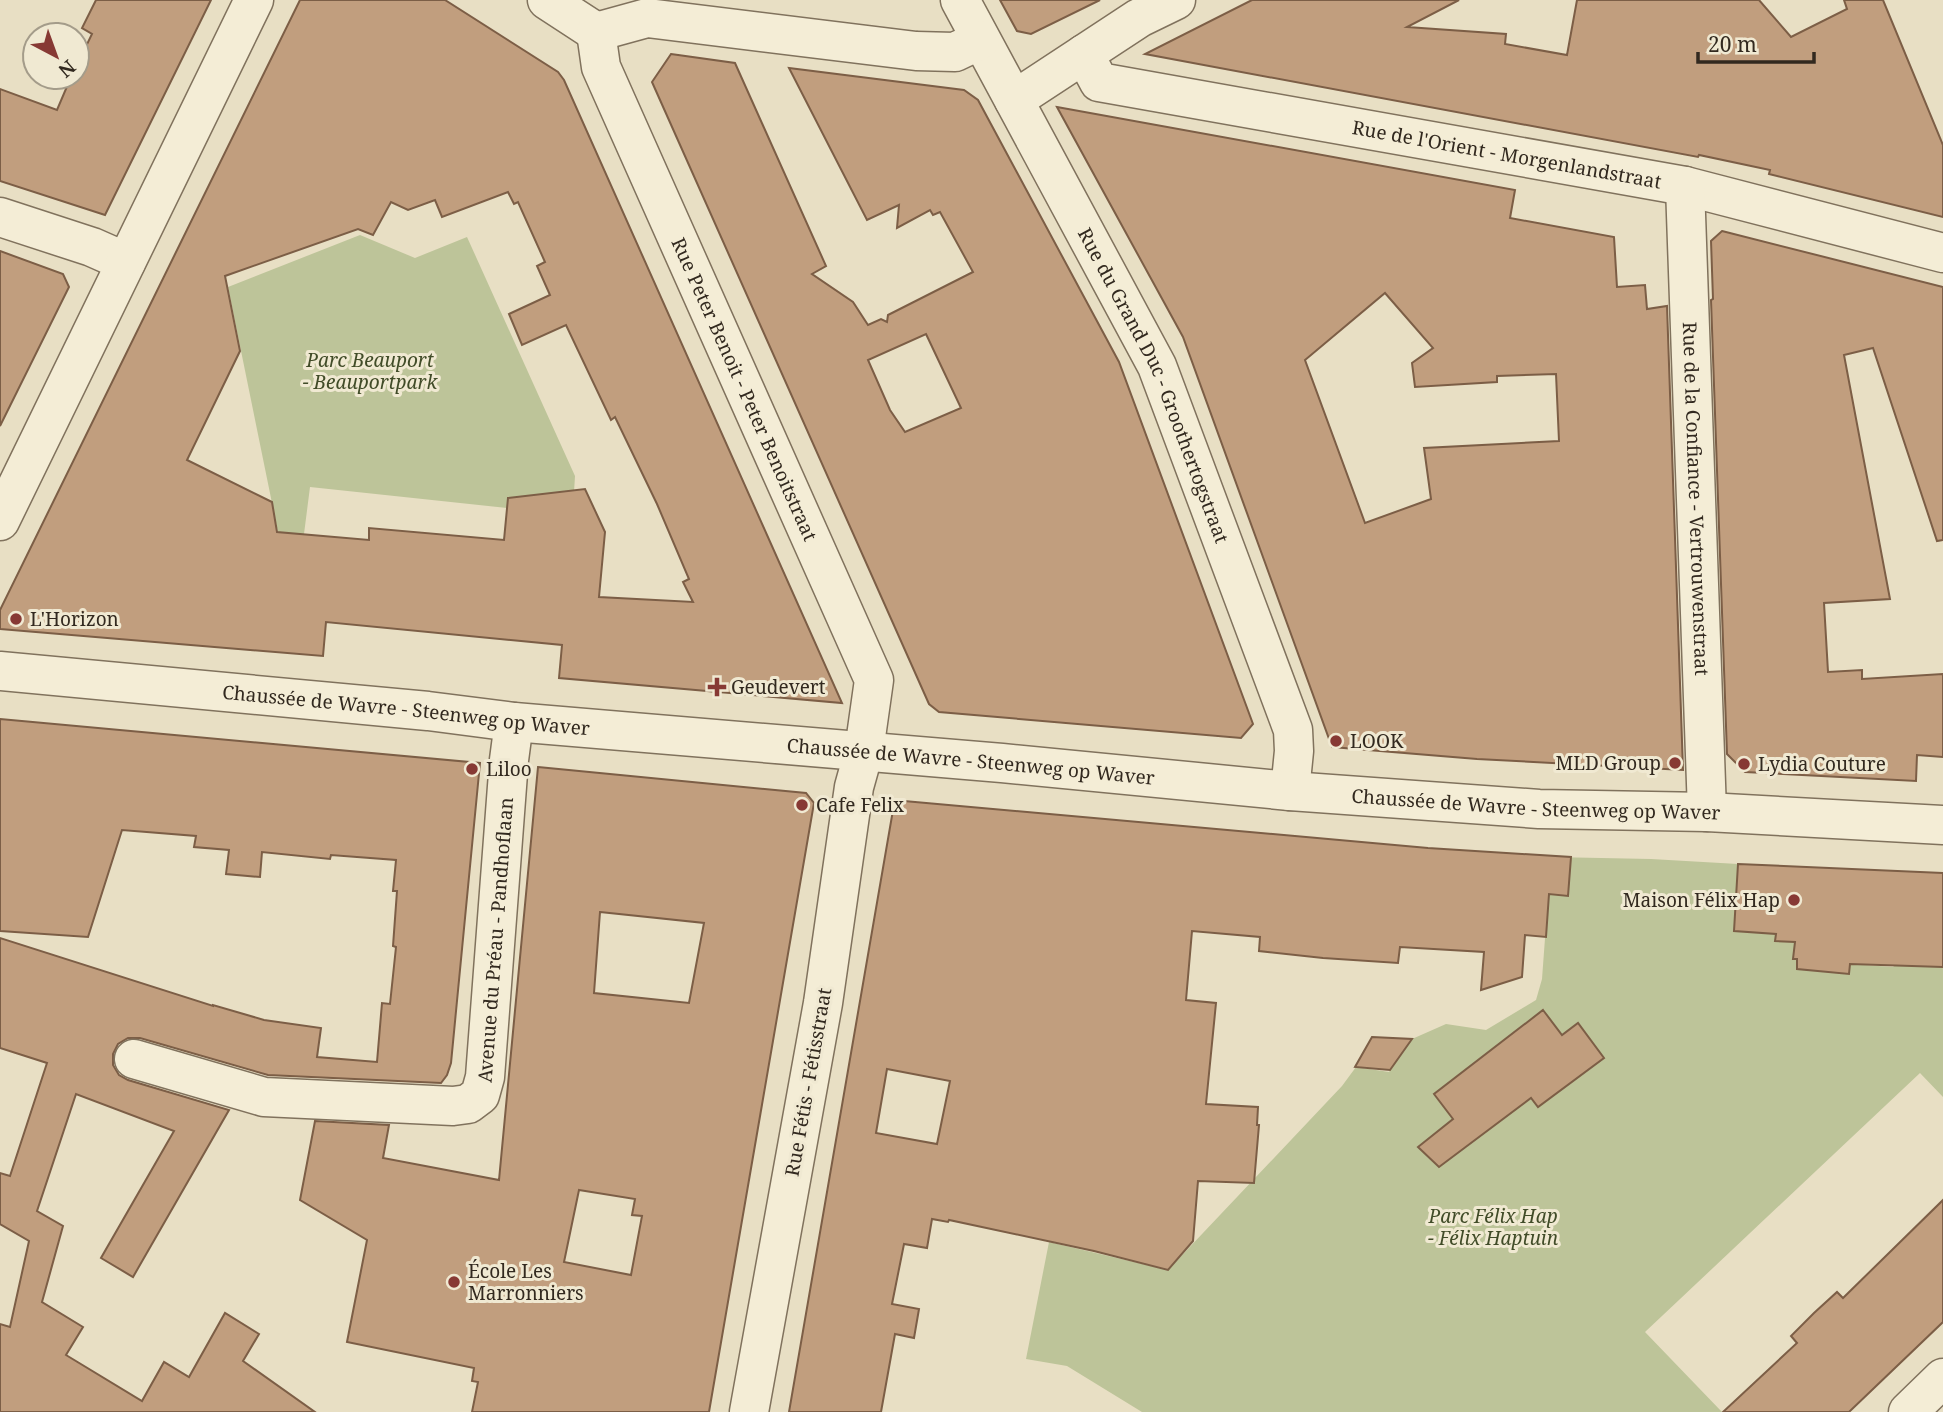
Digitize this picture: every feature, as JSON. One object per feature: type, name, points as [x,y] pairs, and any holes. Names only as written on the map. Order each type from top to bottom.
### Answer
[{"type":"street","points":[[0,521],[254,0]]},
{"type":"street","points":[[547,0],[596,32],[647,18],[916,51],[955,52],[980,40]]},
{"type":"street","name":"Rue du Grand Duc - Groothertogstraat","points":[[960,0],[1157,366],[1293,730],[1290,791]]},
{"type":"street","points":[[1014,100],[1139,18],[1176,0]]},
{"type":"street","name":"Rue Peter Benoit - Peter Benoitstraat","points":[[596,32],[601,67],[874,680],[864,751]]},
{"type":"street","name":"Rue de l'Orient - Morgenlandstraat","points":[[1084,54],[1098,82],[1685,186],[1943,253]]},
{"type":"street","name":"Rue de la Confiance - Vertrouwenstraat","points":[[1685,186],[1707,813]]},
{"type":"street","points":[[0,217],[92,247],[125,262]]},
{"type":"street","name":"Chaussée de Wavre - Steenweg op Waver","points":[[0,671],[428,711],[514,722],[864,751],[1290,791],[1539,809],[1707,813],[1943,825]]},
{"type":"street","name":"Avenue du Préau - Pandhoflaan","points":[[134,1059],[264,1097],[453,1106],[468,1104],[480,1095],[485,1077],[514,722]]},
{"type":"street","name":"Rue Fétis - Fétisstraat","points":[[749,1412],[823,1003],[854,786],[864,751]]},
{"type":"street","points":[[1908,1412],[1943,1378]]},
{"type":"green space","name":"Parc Beauport - Beauportpark","points":[[360,235],[415,258],[467,237],[575,476],[573,508],[507,508],[310,487],[304,534],[283,557],[228,287]]},
{"type":"green space","name":"Parc Félix Hap - Félix Haptuin","points":[[1551,857],[1738,864],[1776,934],[1776,941],[1795,942],[1794,959],[1797,959],[1797,969],[1849,974],[1850,964],[1893,967],[1925,941],[1924,967],[1943,967],[1943,1097],[1920,1073],[1645,1332],[1722,1412],[1142,1412],[1067,1366],[1026,1359],[1049,1242],[1168,1270],[1342,1086],[1356,1067],[1389,1072],[1412,1039],[1446,1024],[1486,1030],[1536,1000],[1542,979]]},
{"type":"building","points":[[96,0],[211,0],[105,215],[0,181],[0,89],[57,110],[65,91],[91,91],[91,21],[86,21]]},
{"type":"building","points":[[300,0],[445,0],[558,72],[564,80],[842,703],[559,678],[562,645],[326,622],[323,656],[0,629],[0,610]],"holes":[[[508,192],[514,204],[518,202],[545,262],[537,266],[550,295],[509,314],[522,345],[566,325],[611,420],[615,417],[657,504],[689,579],[683,582],[693,602],[599,597],[605,532],[585,489],[508,498],[504,540],[369,528],[369,540],[277,532],[272,502],[187,460],[240,351],[225,276],[358,229],[373,235],[391,202],[408,210],[435,200],[442,217]]]},
{"type":"building","points":[[1000,0],[1100,0],[1031,34],[1017,31]]},
{"type":"building","points":[[1252,0],[1459,0],[1407,27],[1506,34],[1505,44],[1567,55],[1577,0],[1759,0],[1791,37],[1847,9],[1844,0],[1883,0],[1943,145],[1943,217],[1769,174],[1770,170],[1699,155],[1698,157],[1145,54]]},
{"type":"building","points":[[671,54],[735,63],[826,266],[812,274],[853,302],[868,325],[881,319],[887,322],[888,315],[973,272],[940,212],[933,215],[930,210],[897,228],[899,205],[867,220],[789,68],[964,90],[978,100],[1119,362],[1253,724],[1241,738],[939,712],[929,704],[652,82]],"holes":[[[926,334],[961,408],[905,432],[890,410],[868,360]]]},
{"type":"building","points":[[1057,107],[1515,190],[1510,218],[1614,237],[1617,287],[1645,285],[1647,309],[1667,306],[1683,770],[1477,759],[1332,747],[1183,337]],"holes":[[[1385,293],[1433,348],[1412,363],[1415,387],[1497,382],[1497,376],[1556,374],[1559,441],[1424,448],[1431,499],[1365,523],[1305,360]]]},
{"type":"building","points":[[1722,231],[1943,287],[1943,540],[1937,541],[1873,348],[1844,355],[1890,599],[1824,603],[1828,672],[1862,670],[1862,679],[1943,674],[1943,757],[1917,755],[1916,781],[1745,772],[1727,754],[1711,300],[1711,241]]},
{"type":"building","points":[[0,251],[63,274],[69,287],[0,426]]},
{"type":"building","points":[[0,719],[480,763],[451,1063],[441,1083],[268,1075],[140,1038],[128,1038],[118,1044],[113,1054],[113,1065],[119,1075],[229,1110],[133,1277],[101,1258],[174,1131],[76,1094],[37,1211],[63,1226],[42,1302],[83,1327],[66,1355],[142,1401],[164,1362],[189,1377],[225,1313],[259,1334],[243,1361],[315,1412],[0,1412],[0,1324],[10,1327],[29,1241],[0,1224],[0,1173],[10,1176],[47,1063],[0,1048],[0,938],[213,1006],[264,1020],[321,1028],[317,1057],[377,1062],[382,1003],[390,1004],[396,947],[393,946],[397,891],[393,891],[396,860],[331,855],[330,859],[262,852],[260,877],[226,874],[229,850],[194,847],[196,836],[122,830],[88,937],[0,931]]},
{"type":"building","points":[[538,767],[806,793],[814,803],[709,1412],[472,1412],[478,1382],[472,1381],[474,1368],[347,1342],[367,1240],[300,1200],[315,1121],[389,1125],[383,1158],[499,1180]],"holes":[[[600,912],[704,923],[689,1003],[594,993]],[[579,1190],[635,1199],[632,1215],[642,1216],[631,1275],[564,1262]]]},
{"type":"building","points":[[904,801],[1428,848],[1571,857],[1568,896],[1549,894],[1546,937],[1525,935],[1522,977],[1481,990],[1484,952],[1400,947],[1398,963],[1323,958],[1259,951],[1260,937],[1192,931],[1186,1000],[1216,1003],[1206,1104],[1258,1107],[1254,1183],[1198,1181],[1193,1241],[1168,1270],[1094,1251],[949,1220],[932,1219],[927,1248],[904,1244],[892,1304],[919,1309],[914,1338],[895,1334],[881,1412],[789,1412],[893,810]],"holes":[[[887,1069],[950,1081],[937,1144],[876,1133]]]},
{"type":"building","points":[[1738,864],[1943,873],[1943,967],[1850,964],[1849,974],[1797,969],[1797,959],[1793,959],[1795,942],[1775,941],[1776,934],[1734,931]]},
{"type":"building","points":[[1543,1010],[1562,1035],[1578,1023],[1604,1058],[1538,1107],[1531,1098],[1439,1167],[1418,1147],[1453,1119],[1434,1094]]},
{"type":"building","points":[[1372,1037],[1412,1039],[1390,1070],[1355,1067]]},
{"type":"building","points":[[1943,1200],[1943,1322],[1849,1412],[1723,1412],[1797,1343],[1791,1336],[1814,1313],[1837,1292],[1843,1298]]},
{"type":"place","name":"L'Horizon","points":[[16,619]]},
{"type":"place","name":"Geudevert","points":[[717,687]]},
{"type":"place","name":"LOOK","points":[[1336,741]]},
{"type":"place","name":"MLD Group","points":[[1675,763]]},
{"type":"place","name":"Lydia Couture","points":[[1744,764]]},
{"type":"place","name":"Liloo","points":[[472,769]]},
{"type":"place","name":"Cafe Felix","points":[[802,805]]},
{"type":"place","name":"Maison Félix Hap","points":[[1794,900]]},
{"type":"place","name":"École Les Marronniers","points":[[454,1282]]}]
